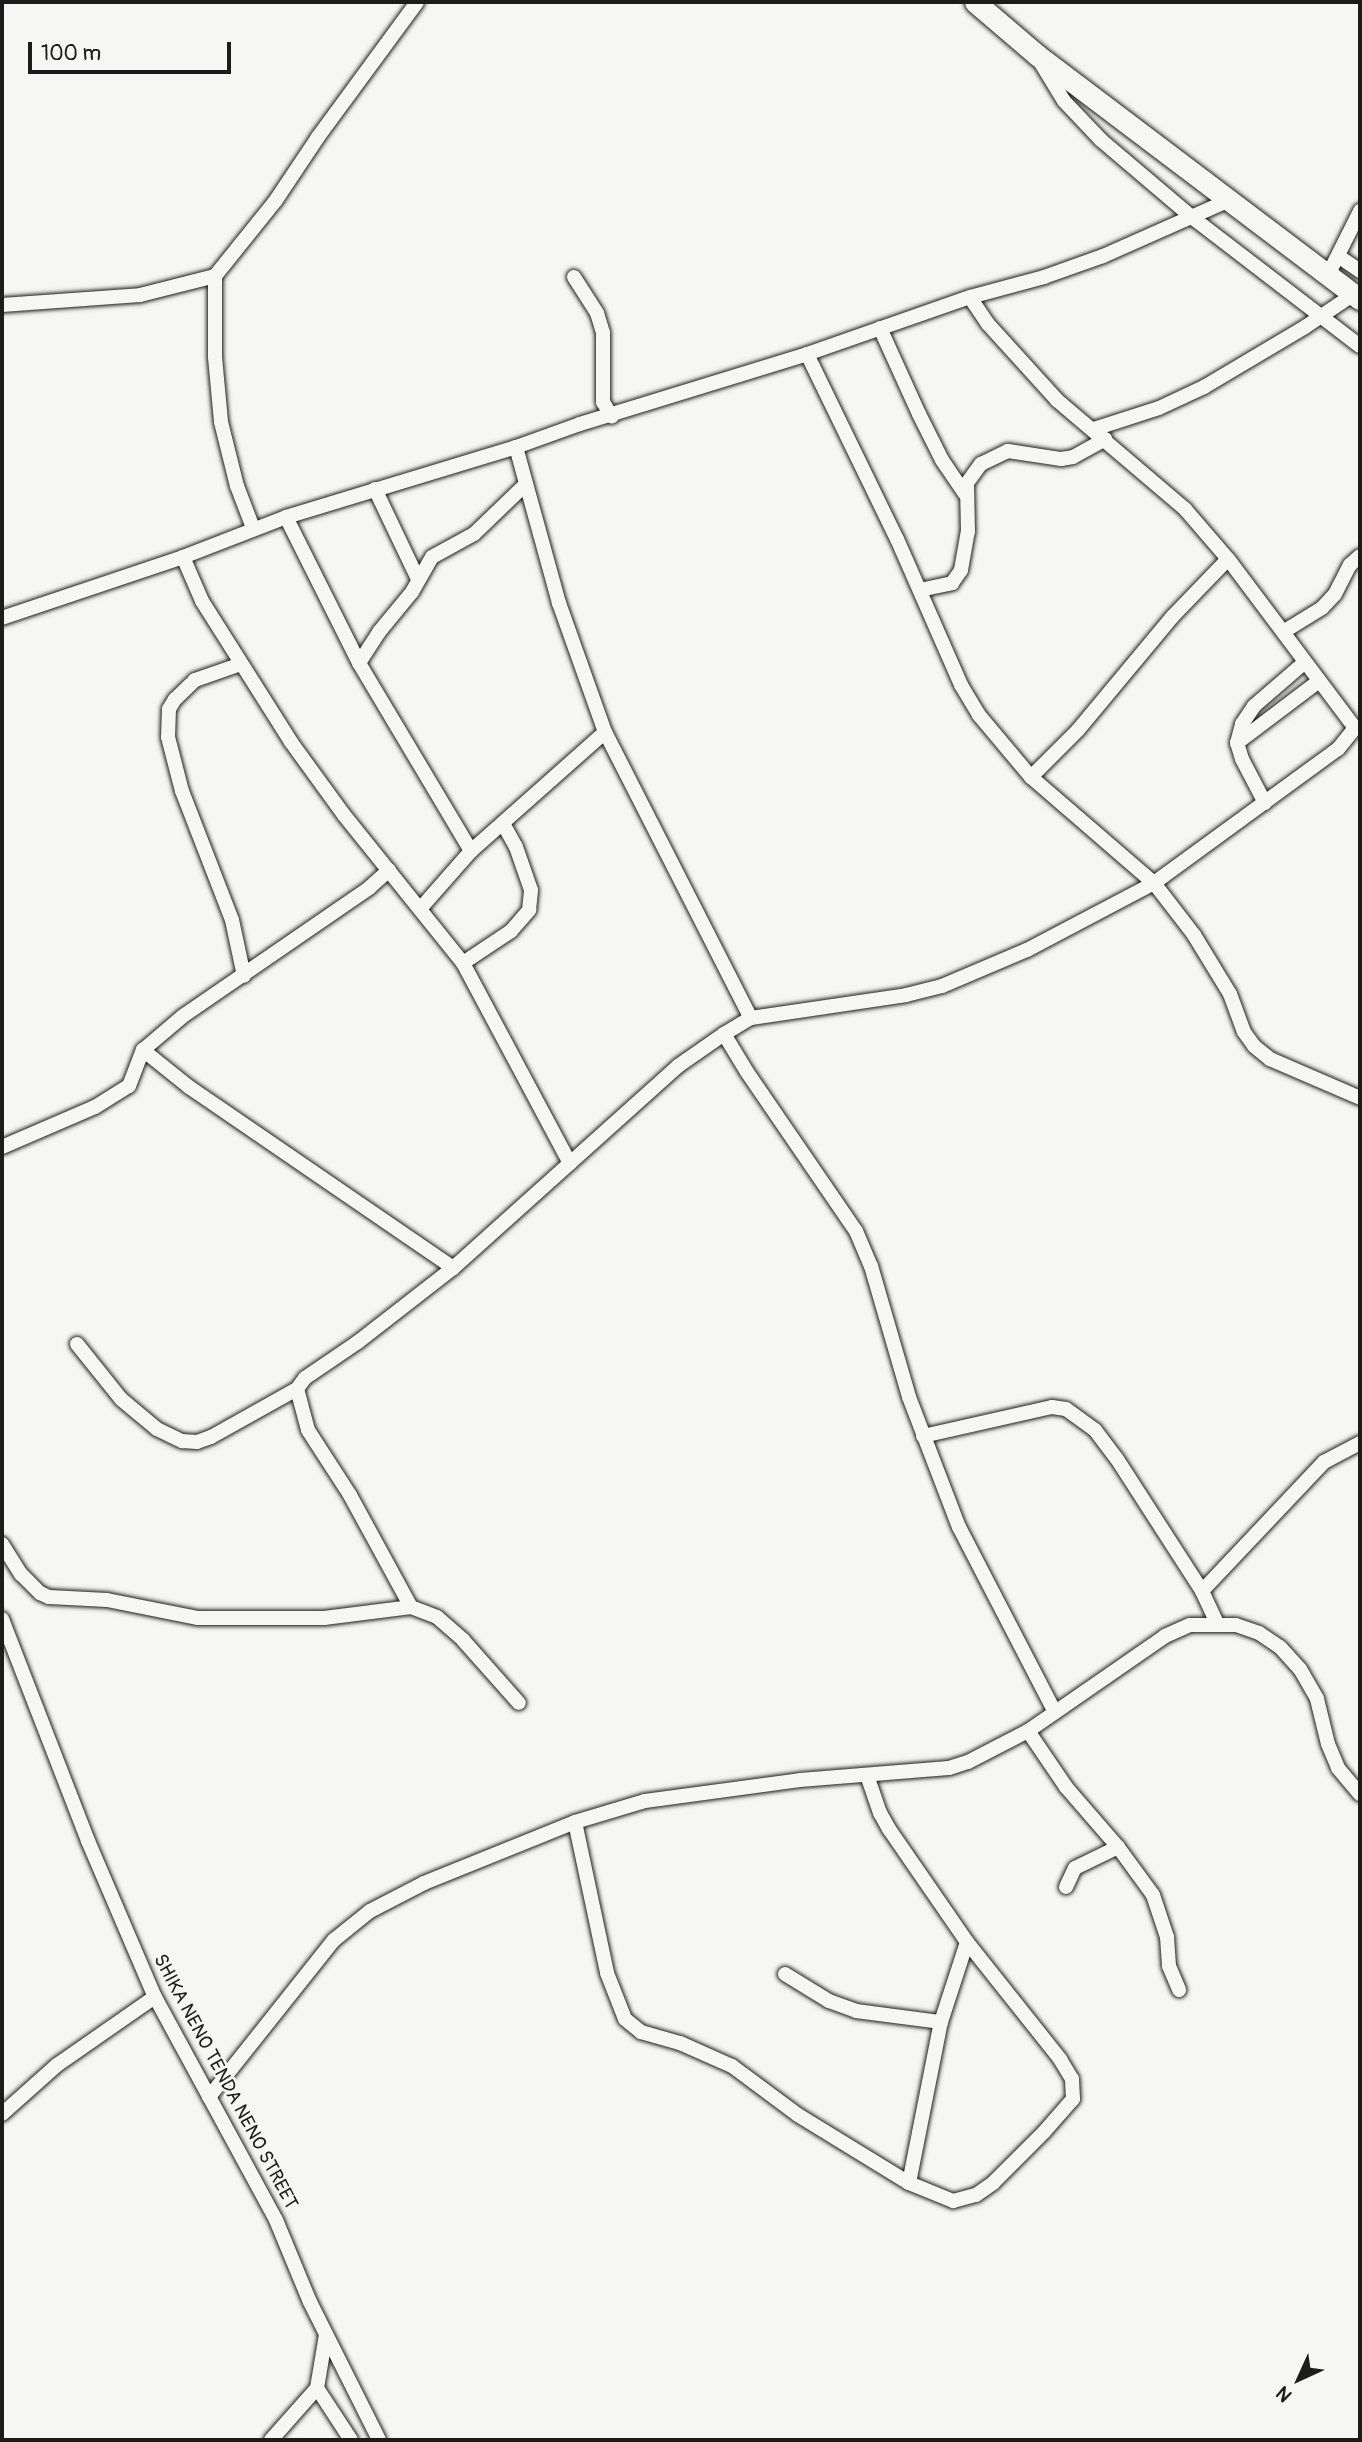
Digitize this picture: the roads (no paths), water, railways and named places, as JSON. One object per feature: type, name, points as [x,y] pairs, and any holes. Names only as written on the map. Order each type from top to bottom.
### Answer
[{"type":"highway","points":[[975,2],[1037,55],[1357,297]]},
{"type":"street","points":[[2,305],[140,295],[215,276],[276,200],[317,137],[417,2]]},
{"type":"street","points":[[1037,55],[1064,100],[1101,140],[1193,218],[1324,315],[1360,346]]},
{"type":"street","points":[[2,618],[183,557],[286,517],[516,447],[580,424],[612,417],[807,354],[970,297],[1103,256],[1227,201]]},
{"type":"street","points":[[1328,275],[1360,211]]},
{"type":"street","points":[[1338,256],[1360,271]]},
{"type":"street","points":[[215,276],[215,357],[221,422],[237,486],[253,528]]},
{"type":"street","points":[[574,277],[597,313],[603,333],[602,394],[612,417]]},
{"type":"street","points":[[77,1344],[121,1399],[157,1429],[182,1441],[197,1442],[211,1437],[297,1389],[305,1378],[358,1342],[453,1268],[678,1066],[724,1034],[751,1018],[906,995],[942,986],[1027,950],[1154,883],[1338,749],[1358,731],[1228,559],[1185,509],[1057,400],[988,324],[970,297]]},
{"type":"street","points":[[920,590],[952,583],[961,570],[968,533],[965,494],[972,473],[996,454],[1008,451],[1061,460],[1084,452],[1099,434],[1204,387],[1357,297]]},
{"type":"street","points":[[880,328],[942,460],[965,494]]},
{"type":"street","points":[[807,354],[920,590],[961,685],[973,705],[1031,777],[1154,883],[1194,935],[1230,994],[1244,1032],[1254,1046],[1270,1059],[1360,1098]]},
{"type":"street","points":[[516,447],[559,603],[605,732],[751,1018]]},
{"type":"street","points":[[359,663],[379,632],[412,592],[432,557],[474,534],[525,485]]},
{"type":"street","points":[[375,489],[418,579]]},
{"type":"street","points":[[286,517],[359,663],[471,851]]},
{"type":"street","points":[[1283,632],[1322,608],[1335,594],[1350,565],[1360,556]]},
{"type":"street","points":[[183,557],[202,601],[299,752],[463,963],[570,1163]]},
{"type":"street","points":[[1031,777],[1078,730],[1181,607],[1228,559]]},
{"type":"street","points":[[1265,803],[1242,759],[1237,743],[1242,724],[1254,706],[1305,662]]},
{"type":"street","points":[[241,664],[195,680],[175,699],[169,709],[168,737],[182,790],[232,920],[244,976]]},
{"type":"street","points":[[1237,743],[1319,681]]},
{"type":"street","points":[[421,909],[471,851],[605,732]]},
{"type":"street","points":[[463,963],[511,931],[528,911],[531,890],[516,847],[503,824]]},
{"type":"street","points":[[2,1147],[95,1107],[130,1086],[143,1050],[183,1016],[369,888],[389,870]]},
{"type":"street","points":[[724,1034],[856,1231],[871,1266],[923,1436],[959,1527],[1055,1712]]},
{"type":"street","points":[[143,1050],[189,1087],[453,1268]]},
{"type":"street","points":[[297,1389],[308,1430],[350,1495],[411,1607]]},
{"type":"street","points":[[923,1436],[969,1428],[1052,1407],[1066,1409],[1095,1430],[1117,1459],[1202,1591],[1217,1623]]},
{"type":"street","points":[[1202,1591],[1324,1462],[1360,1443]]},
{"type":"street","points":[[2,1544],[21,1574],[40,1592],[50,1597],[107,1600],[198,1618],[324,1618],[411,1607],[436,1617],[463,1640],[519,1703]]},
{"type":"street","name":"SHIKA NENO TENDA NENO STREET","points":[[2,1619],[88,1841],[155,1997],[276,2220],[326,2335],[379,2440]]},
{"type":"street","points":[[209,2097],[334,1940],[351,1923],[434,1878],[575,1822],[657,1800],[800,1780],[949,1768],[999,1748],[1028,1731],[1165,1636],[1190,1625],[1217,1623],[1259,1633],[1280,1647],[1300,1669],[1317,1699],[1328,1744],[1338,1768],[1360,1794]]},
{"type":"street","points":[[1028,1731],[1066,1787],[1118,1847],[1153,1895],[1167,1937],[1169,1966],[1180,1990]]},
{"type":"street","points":[[575,1822],[607,1973],[625,2019],[641,2032],[680,2043],[732,2066],[798,2115],[909,2183],[953,2202],[976,2195],[1027,2149],[1073,2099],[1072,2079],[967,1942],[880,1813],[867,1775]]},
{"type":"street","points":[[1066,1887],[1075,1868],[1118,1847]]},
{"type":"street","points":[[909,2183],[942,2022],[967,1942]]},
{"type":"street","points":[[785,1974],[829,2001],[856,2011],[942,2022]]},
{"type":"street","points":[[2,2114],[57,2064],[108,2026],[155,1997]]},
{"type":"street","points":[[271,2440],[317,2388],[326,2335]]},
{"type":"street","points":[[317,2388],[351,2440]]}]
